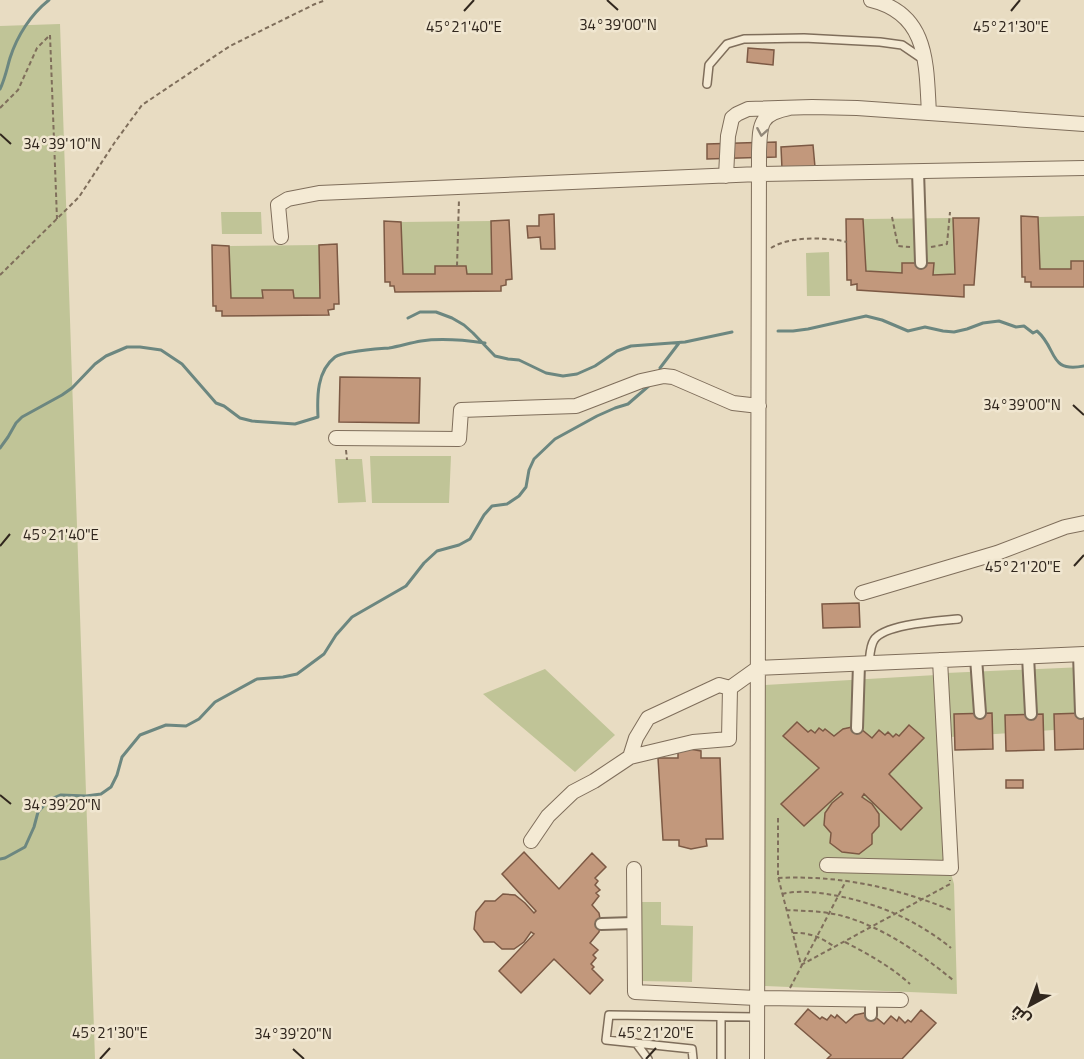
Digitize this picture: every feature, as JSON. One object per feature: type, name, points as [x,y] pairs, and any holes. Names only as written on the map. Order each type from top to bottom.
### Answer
[{"type":"street","points":[[871,0],[897,10],[907,20],[922,45],[926,62],[929,112]]},
{"type":"street","points":[[757,1059],[760,130],[764,120],[773,113],[790,108]]},
{"type":"street","points":[[726,176],[728,136],[732,118],[748,110],[857,108],[1084,124]]},
{"type":"street","points":[[281,237],[278,205],[297,197],[319,193],[759,174],[1084,168]]},
{"type":"street","points":[[918,171],[921,263]]},
{"type":"street","points":[[336,438],[459,439],[461,410],[576,406],[641,381],[664,376],[673,377],[733,403],[759,406]]},
{"type":"street","points":[[862,593],[997,553],[1084,523]]},
{"type":"street","points":[[730,688],[758,668],[1082,654],[1081,713]]},
{"type":"street","points":[[1028,656],[1031,714]]},
{"type":"street","points":[[976,658],[980,713]]},
{"type":"street","points":[[827,865],[951,868],[940,660]]},
{"type":"street","points":[[857,728],[864,663]]},
{"type":"street","points":[[630,757],[636,738],[648,718],[719,685],[730,688]]},
{"type":"street","points":[[531,841],[548,816],[573,792],[630,757],[693,742],[729,739],[730,688]]},
{"type":"street","points":[[634,869],[635,992],[756,998],[901,1000]]},
{"type":"street","points":[[601,924],[634,923]]},
{"type":"street","points":[[871,1000],[871,1014]]},
{"type":"lane","points":[[707,84],[709,65],[727,44],[744,39],[804,38],[880,42],[902,45],[926,62]]},
{"type":"lane","points":[[864,663],[873,641],[881,632],[900,626],[958,619]]},
{"type":"lane","points":[[693,1059],[692,1049],[606,1040],[609,1015],[756,1017]]},
{"type":"lane","points":[[721,1017],[721,1059]]},
{"type":"lane","points":[[636,1043],[648,1059]]},
{"type":"path","points":[[0,275],[79,197],[142,105],[230,46],[326,0]]},
{"type":"path","points":[[0,108],[18,90],[37,48],[50,35],[57,219]]},
{"type":"path","points":[[457,266],[459,187]]},
{"type":"path","points":[[759,257],[775,245],[791,240],[833,239],[847,242]]},
{"type":"path","points":[[778,818],[778,878],[801,965]]},
{"type":"path","points":[[786,998],[854,866]]},
{"type":"path","points":[[801,965],[950,884],[951,868]]},
{"type":"path","points":[[778,878],[808,877],[878,886],[924,899],[951,910]]},
{"type":"path","points":[[782,894],[815,892],[875,905],[897,913],[937,936],[951,948]]},
{"type":"path","points":[[786,910],[845,917],[872,927],[919,953],[953,980]]},
{"type":"path","points":[[793,933],[804,933],[836,947]]},
{"type":"path","points":[[844,942],[884,963],[910,984]]},
{"type":"green space","points":[[60,24],[95,1059],[0,1059],[0,26]]},
{"type":"green space","points":[[221,212],[261,212],[262,234],[222,234]]},
{"type":"green space","points":[[1084,216],[1084,261],[1071,261],[1071,269],[1040,269],[1038,217]]},
{"type":"green space","points":[[953,218],[955,274],[933,275],[933,263],[902,263],[902,273],[866,271],[863,219]]},
{"type":"green space","points":[[491,221],[492,274],[403,274],[401,222]]},
{"type":"green space","points":[[319,245],[320,298],[231,298],[229,246]]},
{"type":"green space","points":[[829,252],[830,296],[807,296],[806,253]]},
{"type":"green space","points":[[370,456],[451,456],[449,503],[372,503]]},
{"type":"green space","points":[[335,459],[362,459],[366,502],[338,503]]},
{"type":"green space","points":[[1084,667],[1084,728],[950,737],[946,673]]},
{"type":"green space","points":[[545,669],[615,735],[575,772],[483,694]]},
{"type":"green space","points":[[936,675],[946,856],[954,884],[957,994],[765,986],[765,685]]},
{"type":"green space","points":[[641,902],[661,902],[661,925],[693,926],[692,982],[640,981]]},
{"type":"building","points":[[748,48],[774,50],[773,65],[747,62]]},
{"type":"building","points":[[776,142],[776,157],[707,159],[707,144]]},
{"type":"building","points":[[813,145],[815,167],[782,169],[781,147]]},
{"type":"building","points":[[554,214],[555,249],[541,249],[540,237],[528,238],[527,226],[539,226],[539,215]]},
{"type":"building","points":[[1021,216],[1038,217],[1040,269],[1071,269],[1071,261],[1084,261],[1084,287],[1031,287],[1031,282],[1025,282],[1025,277],[1022,277]]},
{"type":"building","points":[[953,218],[979,218],[974,285],[964,285],[964,297],[857,290],[857,284],[851,285],[851,280],[847,280],[846,219],[863,219],[866,271],[902,273],[902,263],[934,263],[933,275],[955,274]]},
{"type":"building","points":[[509,220],[512,279],[506,280],[506,285],[501,286],[501,291],[395,292],[390,282],[385,282],[384,221],[401,222],[403,274],[435,274],[435,266],[466,266],[467,274],[492,274],[491,221]]},
{"type":"building","points":[[337,244],[339,304],[334,304],[334,309],[328,310],[329,315],[222,316],[222,311],[216,311],[216,306],[213,306],[212,245],[229,246],[231,298],[263,298],[262,290],[293,290],[294,298],[320,298],[319,245]]},
{"type":"building","points":[[340,377],[420,378],[419,423],[339,422]]},
{"type":"building","points":[[859,603],[860,627],[823,628],[822,604]]},
{"type":"building","points":[[992,713],[993,749],[955,750],[954,714]]},
{"type":"building","points":[[1084,713],[1084,749],[1055,750],[1054,714]]},
{"type":"building","points":[[1043,714],[1044,750],[1006,751],[1005,715]]},
{"type":"building","points":[[797,722],[808,732],[811,730],[815,733],[819,728],[823,731],[825,729],[834,736],[843,729],[852,727],[861,729],[872,738],[879,730],[885,735],[888,732],[893,737],[896,734],[899,736],[909,725],[924,738],[889,774],[922,808],[901,830],[864,794],[862,797],[872,804],[879,814],[879,826],[872,834],[872,844],[859,854],[842,852],[830,843],[831,833],[824,825],[825,813],[843,794],[841,792],[804,826],[781,804],[819,768],[783,736]]},
{"type":"building","points":[[690,749],[701,751],[701,758],[720,758],[723,839],[706,839],[707,846],[691,849],[679,846],[679,840],[663,840],[658,758],[678,758],[678,751]]},
{"type":"building","points":[[1006,780],[1023,780],[1023,788],[1006,788]]},
{"type":"building","points":[[524,852],[559,889],[592,853],[606,867],[595,878],[598,881],[595,885],[600,890],[596,893],[599,896],[592,905],[599,913],[601,924],[599,932],[590,943],[598,950],[593,955],[596,958],[591,964],[594,967],[592,969],[603,980],[590,994],[554,959],[521,993],[499,971],[534,934],[531,932],[524,942],[514,949],[502,949],[494,942],[484,942],[474,929],[476,912],[485,901],[495,901],[503,894],[515,895],[534,913],[536,911],[502,874]]},
{"type":"building","points":[[808,1009],[820,1019],[822,1017],[827,1020],[831,1015],[835,1018],[837,1015],[846,1023],[855,1015],[864,1013],[873,1015],[884,1024],[891,1016],[897,1021],[899,1017],[905,1023],[908,1020],[911,1022],[921,1010],[936,1023],[902,1059],[827,1059],[831,1055],[795,1024]]},
{"type":"waterway","points":[[0,89],[21,34],[36,12],[49,0]]},
{"type":"waterway","points":[[408,318],[420,312],[436,312],[464,325],[495,356],[519,360],[546,373],[563,376],[577,374],[595,366],[617,351],[631,346],[685,342],[732,332]]},
{"type":"waterway","points":[[778,331],[808,329],[866,316],[908,331],[925,327],[954,332],[983,323],[999,321],[1016,327],[1024,326],[1033,333],[1037,331],[1044,338],[1055,358],[1064,366],[1084,366]]},
{"type":"waterway","points":[[0,448],[22,417],[72,388],[106,356],[127,347],[161,350],[182,364],[216,403],[240,418],[295,424],[318,417],[318,392],[321,377],[329,363],[339,355],[429,340],[485,343]]},
{"type":"waterway","points":[[660,368],[679,343]]},
{"type":"waterway","points":[[0,859],[25,847],[38,812],[49,800],[61,795],[101,794],[111,787],[122,757],[140,735],[166,725],[186,726],[199,719],[215,702],[257,679],[297,674],[324,654],[336,635],[352,617],[406,586],[437,551],[459,545],[470,539],[492,506],[507,504],[519,496],[526,487],[534,459],[555,439],[597,416],[628,404],[651,384]]}]
